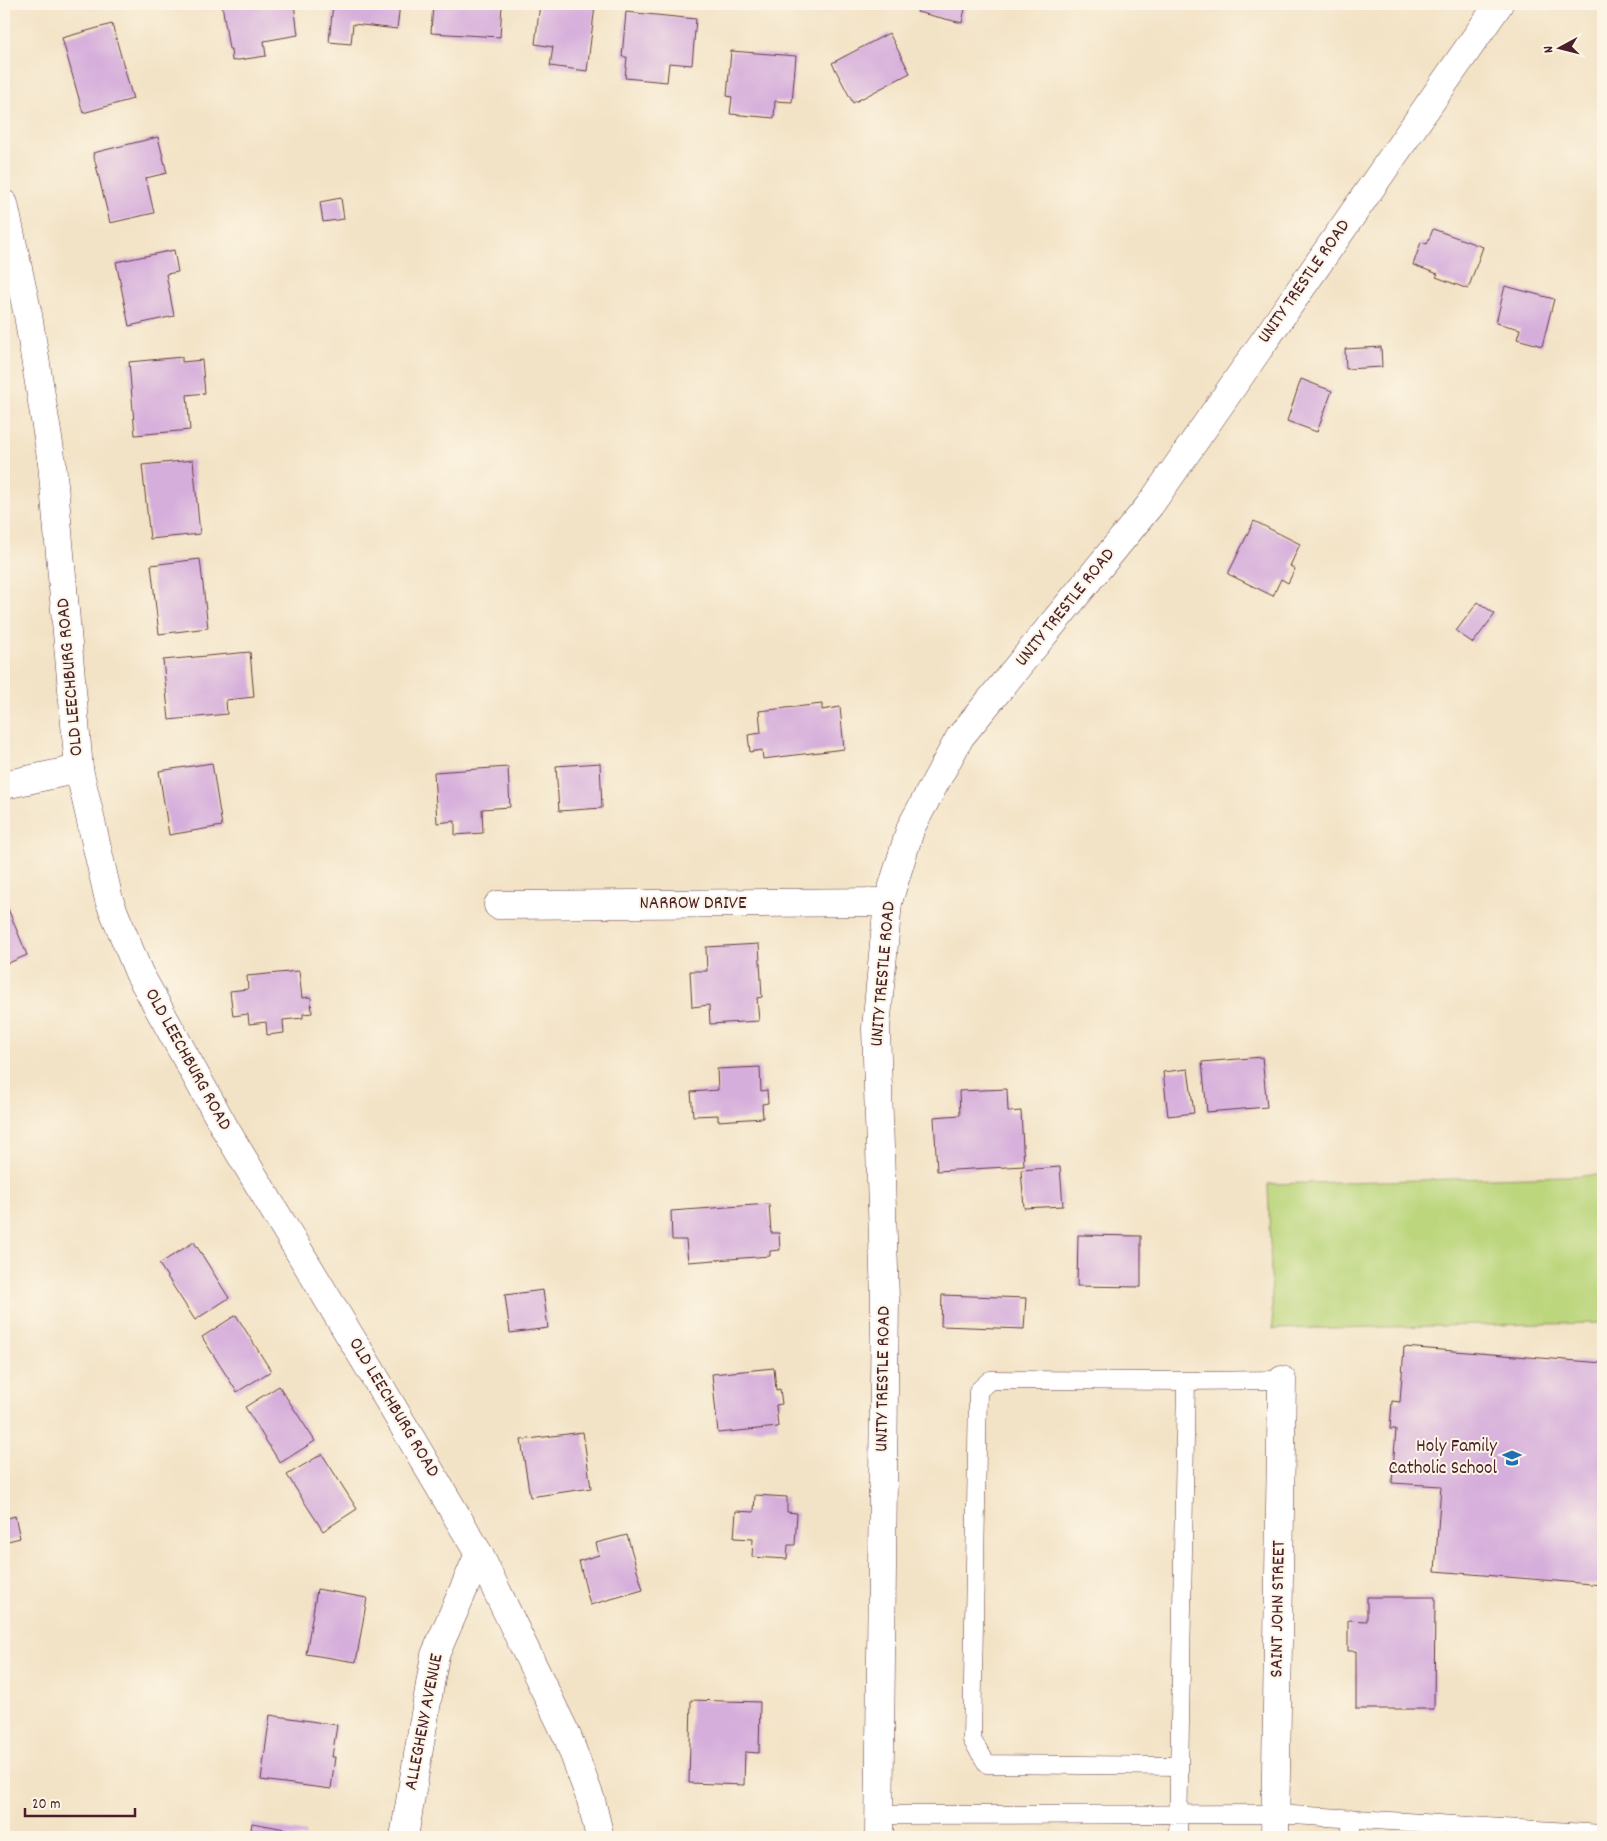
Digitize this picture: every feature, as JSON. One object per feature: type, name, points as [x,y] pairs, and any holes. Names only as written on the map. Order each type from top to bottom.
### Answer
[{"type":"street","name":"UNITY TRESTLE ROAD","points":[[879,1826],[885,1299],[876,1028],[888,902],[911,827],[960,738],[1150,505],[1499,4]]},
{"type":"street","name":"OLD LEECHBURG ROAD","points":[[4,204],[28,315],[52,463],[79,769],[109,900],[139,973],[227,1132],[480,1554],[568,1738],[591,1800],[600,1837]]},
{"type":"street","points":[[4,785],[79,769]]},
{"type":"street","name":"NARROW DRIVE","points":[[498,904],[888,902]]},
{"type":"street","name":"SAINT JOHN STREET","points":[[1276,1826],[1282,1380]]},
{"type":"street","name":"ALLEGHENY AVENUE","points":[[404,1837],[435,1655],[480,1554]]},
{"type":"lane","points":[[1179,1766],[987,1764],[972,1740],[978,1391],[990,1380],[1282,1380]]},
{"type":"lane","points":[[1178,1837],[1186,1381]]},
{"type":"lane","points":[[879,1826],[1178,1814],[1276,1826],[1351,1818],[1603,1834]]},
{"type":"lane","points":[[1351,1818],[1351,1837]]},
{"type":"green space","points":[[1603,1175],[1603,1323],[1273,1329],[1268,1184]]},
{"type":"building","points":[[222,4],[294,4],[298,35],[264,41],[266,56],[232,61]]},
{"type":"building","points":[[333,4],[400,4],[397,29],[353,24],[351,44],[329,42]]},
{"type":"building","points":[[433,4],[502,4],[500,37],[431,33]]},
{"type":"building","points":[[540,4],[595,6],[587,71],[550,66],[553,47],[535,44]]},
{"type":"building","points":[[919,4],[966,4],[962,23],[917,12]]},
{"type":"building","points":[[626,12],[696,19],[692,65],[669,63],[667,82],[625,78],[627,57],[622,57]]},
{"type":"building","points":[[112,24],[133,99],[83,113],[62,38]]},
{"type":"building","points":[[889,33],[910,73],[853,103],[832,63]]},
{"type":"building","points":[[731,51],[796,56],[792,102],[775,101],[774,118],[730,114],[732,97],[727,96]]},
{"type":"building","points":[[158,137],[167,173],[146,178],[154,213],[110,223],[93,153]]},
{"type":"building","points":[[341,198],[344,219],[323,222],[320,202]]},
{"type":"building","points":[[1433,229],[1483,247],[1468,289],[1436,277],[1438,274],[1413,265],[1421,242],[1427,244]]},
{"type":"building","points":[[174,250],[178,272],[166,274],[174,316],[129,326],[116,262]]},
{"type":"building","points":[[1505,286],[1554,299],[1542,346],[1517,339],[1520,329],[1496,323]]},
{"type":"building","points":[[1381,347],[1382,367],[1346,369],[1345,349]]},
{"type":"building","points":[[182,357],[182,362],[202,360],[205,393],[187,395],[190,430],[135,435],[129,362]]},
{"type":"building","points":[[1301,379],[1332,391],[1317,432],[1287,421]]},
{"type":"building","points":[[193,460],[200,534],[150,539],[142,465]]},
{"type":"building","points":[[1254,521],[1300,544],[1290,566],[1295,569],[1288,583],[1281,579],[1273,596],[1228,574]]},
{"type":"building","points":[[200,559],[208,628],[159,634],[151,565]]},
{"type":"building","points":[[1478,602],[1495,614],[1473,643],[1456,631]]},
{"type":"building","points":[[250,652],[254,697],[226,700],[227,714],[169,720],[163,660]]},
{"type":"building","points":[[822,704],[822,710],[840,707],[844,749],[763,759],[762,750],[750,752],[748,735],[761,733],[759,711]]},
{"type":"building","points":[[212,763],[222,826],[169,835],[159,771]]},
{"type":"building","points":[[600,763],[602,808],[559,811],[556,766]]},
{"type":"building","points":[[508,767],[510,807],[482,809],[483,833],[455,835],[455,821],[437,823],[434,772]]},
{"type":"building","points":[[4,899],[27,955],[4,965]]},
{"type":"building","points":[[759,944],[762,997],[757,998],[759,1021],[710,1024],[709,1005],[692,1007],[690,971],[707,971],[706,947]]},
{"type":"building","points":[[299,971],[302,998],[311,997],[312,1013],[303,1014],[303,1018],[283,1020],[284,1033],[267,1035],[266,1022],[249,1024],[248,1014],[233,1016],[230,991],[248,989],[247,976]]},
{"type":"building","points":[[1262,1057],[1267,1107],[1207,1112],[1202,1062]]},
{"type":"building","points":[[760,1067],[761,1091],[767,1090],[768,1103],[762,1104],[763,1118],[718,1121],[718,1115],[693,1116],[691,1092],[718,1090],[717,1069]]},
{"type":"building","points":[[1188,1069],[1194,1113],[1168,1116],[1163,1072]]},
{"type":"building","points":[[1007,1089],[1008,1112],[1021,1111],[1024,1166],[937,1171],[934,1117],[960,1115],[959,1091]]},
{"type":"building","points":[[1060,1167],[1063,1206],[1024,1208],[1021,1170]]},
{"type":"building","points":[[769,1204],[771,1233],[779,1233],[780,1250],[770,1251],[770,1256],[688,1262],[686,1240],[672,1240],[671,1211]]},
{"type":"building","points":[[1078,1235],[1141,1236],[1141,1287],[1077,1286]]},
{"type":"building","points":[[194,1242],[229,1298],[195,1320],[159,1264]]},
{"type":"building","points":[[543,1290],[548,1328],[510,1333],[505,1295]]},
{"type":"building","points":[[942,1295],[1026,1298],[1024,1329],[941,1326]]},
{"type":"building","points":[[236,1315],[271,1371],[237,1392],[202,1337]]},
{"type":"building","points":[[1404,1347],[1603,1363],[1603,1585],[1435,1571],[1441,1486],[1392,1483],[1396,1429],[1390,1429],[1392,1401],[1400,1402]]},
{"type":"building","points":[[774,1368],[776,1390],[780,1389],[782,1404],[776,1405],[778,1427],[718,1433],[712,1374]]},
{"type":"building","points":[[279,1386],[315,1441],[280,1463],[245,1407]]},
{"type":"building","points":[[583,1432],[591,1488],[530,1497],[521,1440]]},
{"type":"building","points":[[322,1454],[357,1509],[323,1531],[287,1475]]},
{"type":"building","points":[[755,1495],[787,1497],[787,1512],[797,1513],[795,1545],[788,1545],[787,1559],[752,1557],[753,1539],[734,1538],[736,1511],[754,1512]]},
{"type":"building","points":[[15,1516],[20,1538],[4,1542],[4,1519]]},
{"type":"building","points":[[627,1535],[643,1590],[590,1605],[579,1561],[599,1555],[596,1543]]},
{"type":"building","points":[[317,1589],[367,1598],[356,1662],[306,1654]]},
{"type":"building","points":[[1367,1597],[1435,1597],[1434,1709],[1356,1709],[1356,1651],[1348,1651],[1348,1620],[1367,1621]]},
{"type":"building","points":[[691,1700],[760,1702],[759,1753],[745,1752],[744,1785],[689,1783]]},
{"type":"building","points":[[270,1715],[337,1725],[332,1757],[335,1757],[331,1789],[261,1780]]},
{"type":"building","points":[[252,1823],[307,1833],[306,1837],[250,1837]]},
{"type":"place","name":"Holy Family Catholic School","points":[[1512,1458]]}]
